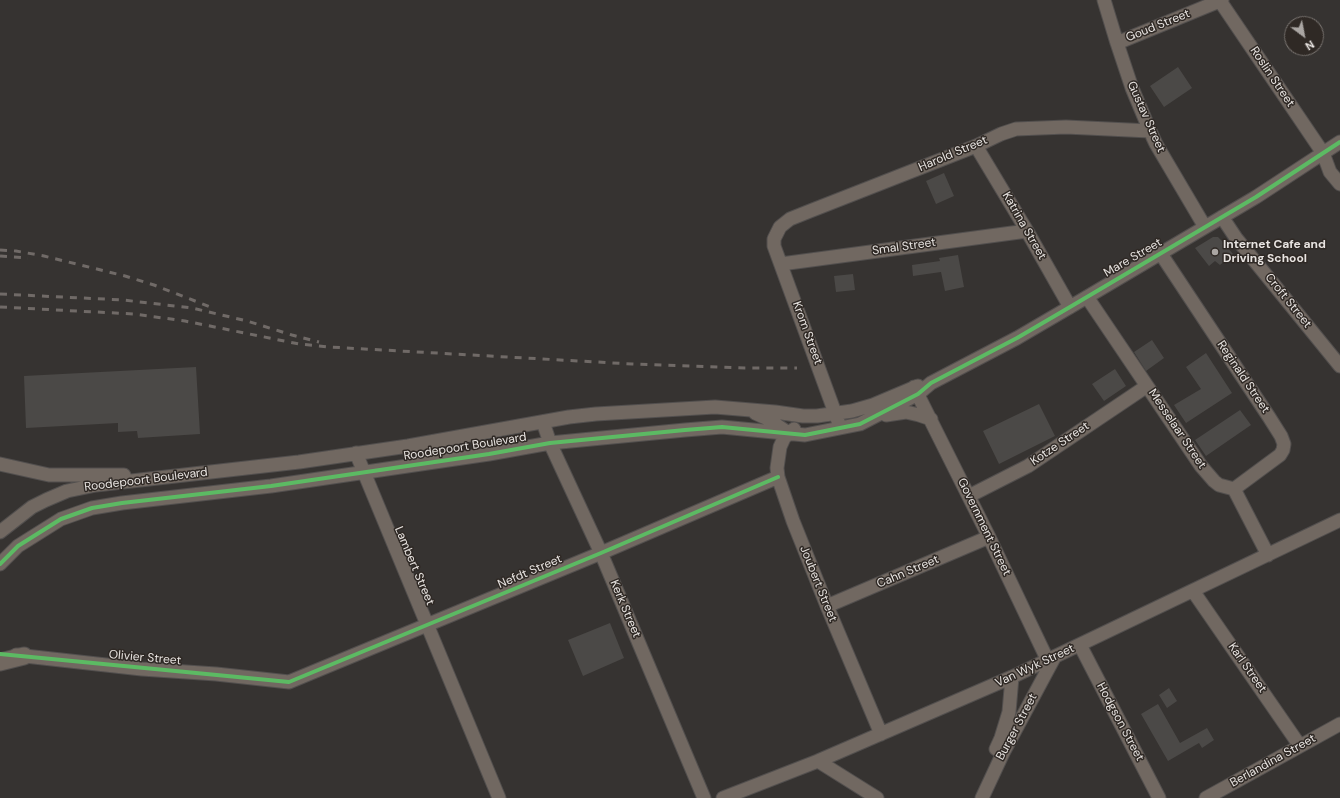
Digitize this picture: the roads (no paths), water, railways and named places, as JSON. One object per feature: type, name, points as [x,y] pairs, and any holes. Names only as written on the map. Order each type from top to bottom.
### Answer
[{"type":"main road","points":[[0,662],[24,656]]},
{"type":"street","name":"Gustav Street","points":[[1104,0],[1116,43],[1132,88],[1150,131],[1205,228]]},
{"type":"street","name":"Goud Street","points":[[1116,43],[1221,0]]},
{"type":"street","name":"Roslin Street","points":[[1221,0],[1324,153],[1330,172],[1340,184]]},
{"type":"street","name":"Harold Street","points":[[774,239],[780,227],[790,219],[1016,129],[1066,127],[1150,131]]},
{"type":"street","name":"Mare Street","points":[[916,390],[1017,338],[1070,307],[1205,228],[1340,142]]},
{"type":"street","name":"Katrina Street","points":[[976,146],[1070,307]]},
{"type":"street","name":"Croft Street","points":[[1222,217],[1236,238],[1340,366]]},
{"type":"street","name":"Smal Street","points":[[781,264],[1027,231]]},
{"type":"street","name":"Krom Street","points":[[774,239],[774,246],[836,413],[840,428]]},
{"type":"street","name":"Reginald Street","points":[[1160,254],[1269,417],[1281,436],[1284,444],[1280,455],[1234,489]]},
{"type":"street","name":"Messelaar Street","points":[[1087,297],[1181,438],[1207,474],[1220,485],[1234,489]]},
{"type":"street","name":"Kotze Street","points":[[969,496],[1011,476],[1038,460],[1147,386]]},
{"type":"street","name":"Roodepoort Boulevard","points":[[1,529],[32,507],[46,500],[67,492],[96,485],[299,462],[408,446],[596,414],[659,409],[715,407],[804,416],[836,413],[852,411],[873,405],[916,390]]},
{"type":"street","name":"Roodepoort Boulevard","points":[[0,564],[18,546],[61,519],[92,508],[365,473],[550,443],[722,427],[805,435],[860,424],[916,390]]},
{"type":"street","name":"Government Street","points":[[916,390],[1051,660]]},
{"type":"street","points":[[744,410],[768,419],[790,434]]},
{"type":"street","points":[[860,424],[891,414],[906,412],[931,419]]},
{"type":"street","name":"Joubert Street","points":[[804,416],[790,434],[784,438],[780,447],[776,468],[778,477],[793,521],[827,606],[881,734]]},
{"type":"street","name":"Kerk Street","points":[[544,422],[550,443],[601,553],[704,798]]},
{"type":"street","name":"Lambert Street","points":[[356,453],[499,798]]},
{"type":"street","points":[[0,464],[49,475],[168,476]]},
{"type":"street","name":"Nefdt Street","points":[[289,682],[601,553],[778,477]]},
{"type":"street","points":[[1234,489],[1268,555]]},
{"type":"street","name":"Van Wyk Street","points":[[723,798],[818,761],[1051,660],[1340,520]]},
{"type":"street","points":[[1,529],[18,546]]},
{"type":"street","name":"Cahn Street","points":[[827,606],[989,537]]},
{"type":"street","name":"Karl Street","points":[[1193,591],[1300,746]]},
{"type":"street","name":"Hodgson Street","points":[[1080,645],[1160,798]]},
{"type":"street","name":"Olivier Street","points":[[0,654],[142,669],[216,674],[289,682]]},
{"type":"street","name":"Burger Street","points":[[982,798],[1003,752],[1051,660]]},
{"type":"street","name":"Burger Street","points":[[973,798],[1006,724],[1009,712],[1012,677]]},
{"type":"street","name":"Berlandina Street","points":[[1206,798],[1226,793],[1300,746],[1340,724]]},
{"type":"street","points":[[818,761],[878,798]]},
{"type":"railway","points":[[0,250],[44,256],[125,276],[154,285],[213,308]]},
{"type":"railway","points":[[0,256],[28,258]]},
{"type":"railway","points":[[0,294],[123,300],[192,308],[247,321],[319,342]]},
{"type":"railway","points":[[0,307],[134,314],[185,321],[299,344],[329,347],[632,364],[745,368],[797,368]]},
{"type":"place","name":"Internet Cafe and Driving School","points":[[1215,252]]}]
